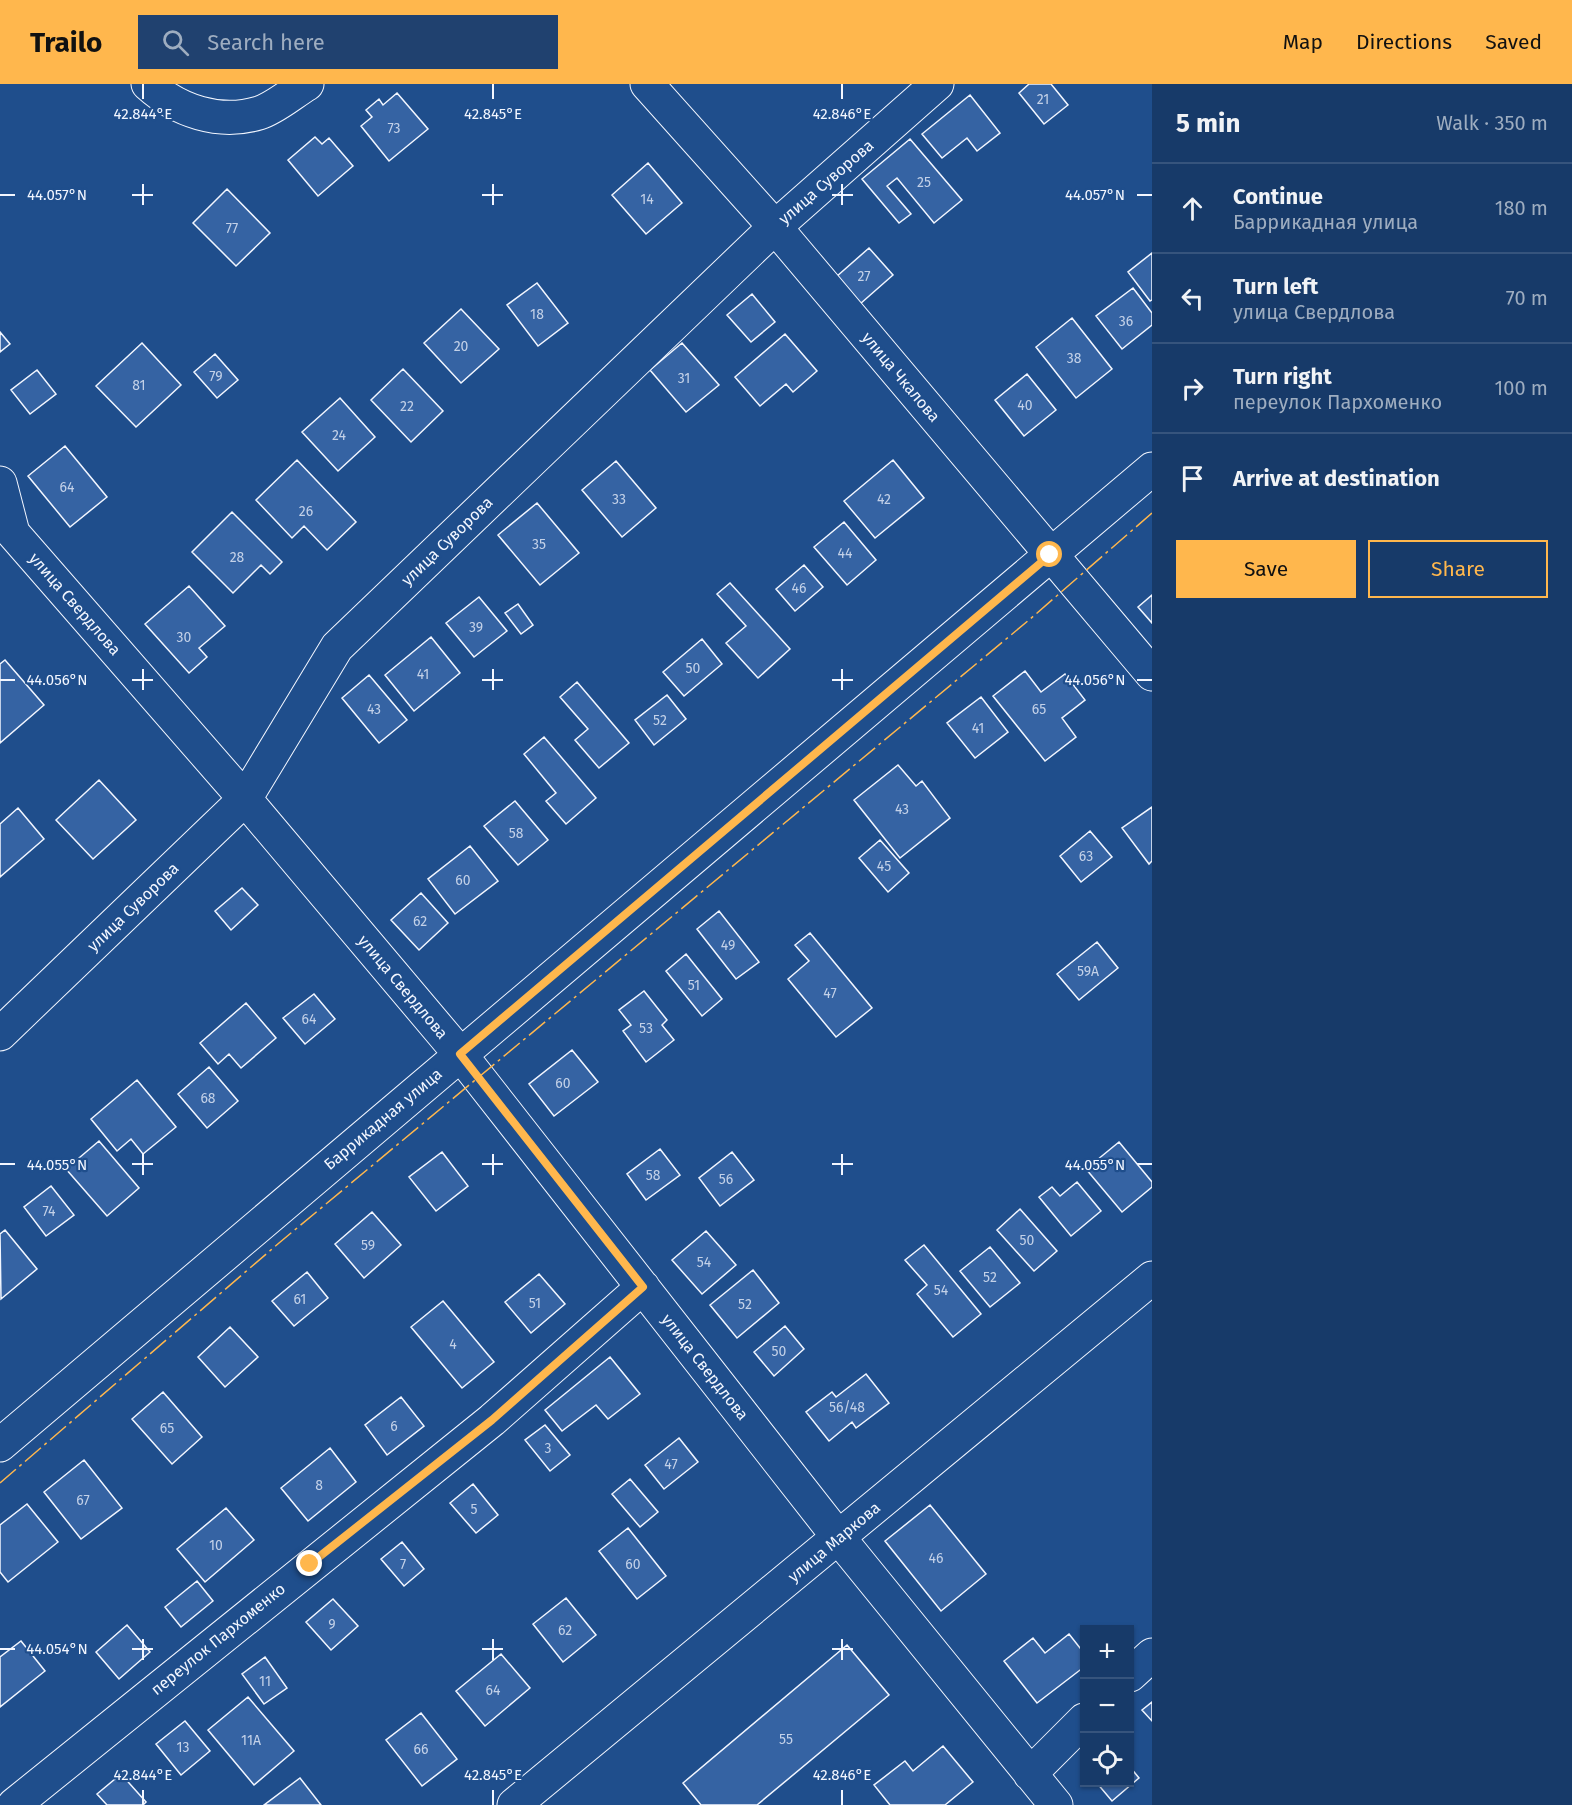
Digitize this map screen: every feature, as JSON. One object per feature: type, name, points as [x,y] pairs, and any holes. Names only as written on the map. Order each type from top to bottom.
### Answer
[{"type":"street","points":[[147,84],[160,95],[191,111],[226,119],[261,113],[307,84]]},
{"type":"street","name":"улица Чкалова","points":[[646,84],[775,227],[1152,674]]},
{"type":"street","name":"улица Суворова","points":[[0,1034],[245,799],[337,647],[775,227],[937,84]]},
{"type":"street","name":"Баррикадная улица","points":[[0,1445],[1152,469]]},
{"type":"street","name":"улица Свердлова","points":[[0,483],[7,539],[245,799],[460,1054],[839,1538],[1056,1805]]},
{"type":"street","name":"улица Маркова","points":[[514,1805],[1152,1278]]},
{"type":"street","name":"переулок Пархоменко","points":[[14,1805],[492,1420],[643,1287]]},
{"type":"street","points":[[1134,1671],[1152,1654]]},
{"type":"street","points":[[1030,1774],[1080,1724]]},
{"type":"building","points":[[1029,84],[1051,84],[1068,105],[1044,124],[1019,93]]},
{"type":"building","points":[[397,93],[428,129],[389,161],[361,126],[372,117],[366,110],[379,99],[383,105]]},
{"type":"building","points":[[970,95],[1000,133],[977,151],[967,138],[942,158],[922,134]]},
{"type":"building","points":[[315,137],[322,144],[329,138],[353,166],[318,196],[288,160]]},
{"type":"building","points":[[910,139],[962,200],[934,223],[897,178],[887,186],[911,214],[899,223],[862,179]]},
{"type":"building","points":[[648,163],[682,203],[646,234],[612,195]]},
{"type":"building","points":[[227,189],[270,233],[236,266],[193,223]]},
{"type":"building","points":[[869,248],[893,275],[860,304],[836,277]]},
{"type":"building","points":[[1152,253],[1152,300],[1150,301],[1128,272]]},
{"type":"building","points":[[537,283],[568,323],[538,346],[507,305]]},
{"type":"building","points":[[1133,288],[1152,313],[1152,325],[1122,349],[1096,316]]},
{"type":"building","points":[[752,294],[775,322],[751,342],[727,315]]},
{"type":"building","points":[[461,309],[499,349],[461,383],[424,343]]},
{"type":"building","points":[[1072,318],[1112,369],[1076,398],[1036,347]]},
{"type":"building","points":[[0,332],[10,344],[0,352]]},
{"type":"building","points":[[785,334],[817,371],[793,392],[786,384],[760,406],[735,377]]},
{"type":"building","points":[[142,343],[181,385],[136,427],[96,386]]},
{"type":"building","points":[[682,343],[719,385],[686,412],[650,370]]},
{"type":"building","points":[[215,354],[238,380],[217,398],[194,372]]},
{"type":"building","points":[[403,369],[443,411],[411,442],[371,400]]},
{"type":"building","points":[[37,370],[56,394],[30,414],[11,390]]},
{"type":"building","points":[[1027,374],[1056,410],[1024,436],[995,400]]},
{"type":"building","points":[[340,398],[375,437],[338,471],[302,432]]},
{"type":"building","points":[[65,446],[107,497],[70,527],[28,476]]},
{"type":"building","points":[[297,460],[356,522],[327,550],[304,526],[292,538],[256,500]]},
{"type":"building","points":[[893,460],[924,498],[875,538],[844,501]]},
{"type":"building","points":[[616,461],[656,508],[622,537],[582,490]]},
{"type":"building","points":[[537,503],[579,553],[540,585],[498,535]]},
{"type":"building","points":[[232,512],[282,562],[270,574],[261,565],[233,593],[192,552]]},
{"type":"building","points":[[844,522],[876,560],[847,585],[814,547]]},
{"type":"building","points":[[804,565],[823,587],[795,611],[776,589]]},
{"type":"building","points":[[730,583],[790,649],[758,678],[726,643],[746,626],[717,594]]},
{"type":"building","points":[[189,586],[225,626],[199,648],[207,657],[189,673],[145,624]]},
{"type":"building","points":[[1152,595],[1152,623],[1138,607]]},
{"type":"building","points":[[479,597],[507,631],[474,657],[446,623]]},
{"type":"building","points":[[518,604],[533,625],[521,634],[505,613]]},
{"type":"building","points":[[431,637],[460,673],[414,711],[385,675]]},
{"type":"building","points":[[702,639],[722,664],[684,696],[663,672]]},
{"type":"building","points":[[5,660],[44,705],[0,743],[0,664]]},
{"type":"building","points":[[1025,671],[1041,692],[1065,674],[1085,700],[1062,718],[1076,737],[1045,761],[993,696]]},
{"type":"building","points":[[369,675],[407,720],[379,743],[342,698]]},
{"type":"building","points":[[577,682],[629,743],[599,768],[575,740],[588,729],[560,697]]},
{"type":"building","points":[[667,695],[686,719],[654,745],[635,720]]},
{"type":"building","points":[[981,697],[1008,732],[975,758],[947,723]]},
{"type":"building","points":[[544,737],[596,798],[566,824],[546,801],[556,793],[524,754]]},
{"type":"building","points":[[898,765],[916,786],[922,781],[950,818],[900,858],[854,800]]},
{"type":"building","points":[[99,780],[136,820],[93,859],[56,820]]},
{"type":"building","points":[[515,801],[548,840],[518,865],[484,826]]},
{"type":"building","points":[[1152,807],[1152,861],[1149,864],[1122,828]]},
{"type":"building","points":[[18,808],[44,839],[0,877],[0,824]]},
{"type":"building","points":[[1090,831],[1112,857],[1081,882],[1060,856]]},
{"type":"building","points":[[880,840],[909,873],[888,892],[859,858]]},
{"type":"building","points":[[470,846],[498,881],[455,914],[428,879]]},
{"type":"building","points":[[242,888],[258,905],[231,930],[215,911]]},
{"type":"building","points":[[421,893],[448,923],[419,950],[391,920]]},
{"type":"building","points":[[719,911],[759,962],[736,979],[697,929]]},
{"type":"building","points":[[810,933],[872,1008],[836,1037],[788,979],[809,961],[795,945]]},
{"type":"building","points":[[1097,942],[1118,968],[1079,1000],[1057,974]]},
{"type":"building","points":[[686,954],[722,999],[702,1016],[666,971]]},
{"type":"building","points":[[644,991],[667,1020],[662,1025],[674,1040],[646,1062],[623,1031],[631,1025],[619,1010]]},
{"type":"building","points":[[314,994],[335,1019],[305,1044],[283,1018]]},
{"type":"building","points":[[246,1003],[276,1038],[241,1068],[229,1054],[218,1064],[200,1043]]},
{"type":"building","points":[[572,1050],[598,1082],[554,1116],[529,1084]]},
{"type":"building","points":[[209,1067],[238,1101],[207,1128],[178,1094]]},
{"type":"building","points":[[137,1080],[176,1127],[143,1154],[131,1139],[117,1151],[91,1119]]},
{"type":"building","points":[[99,1141],[139,1188],[107,1216],[66,1169]]},
{"type":"building","points":[[1119,1142],[1152,1182],[1152,1187],[1122,1212],[1086,1169]]},
{"type":"building","points":[[660,1149],[680,1175],[646,1200],[627,1174]]},
{"type":"building","points":[[442,1152],[468,1186],[436,1211],[409,1177]]},
{"type":"building","points":[[732,1152],[754,1180],[720,1206],[699,1178]]},
{"type":"building","points":[[1077,1182],[1101,1211],[1071,1236],[1039,1197],[1052,1187],[1060,1196]]},
{"type":"building","points":[[51,1186],[74,1215],[46,1236],[24,1207]]},
{"type":"building","points":[[1020,1209],[1057,1251],[1034,1271],[997,1230]]},
{"type":"building","points":[[372,1212],[401,1245],[364,1278],[335,1244]]},
{"type":"building","points":[[5,1230],[37,1269],[1,1299],[0,1234]]},
{"type":"building","points":[[706,1231],[736,1265],[702,1294],[672,1260]]},
{"type":"building","points":[[924,1245],[981,1314],[953,1337],[917,1294],[927,1285],[905,1260]]},
{"type":"building","points":[[990,1247],[1020,1283],[990,1307],[960,1271]]},
{"type":"building","points":[[753,1270],[779,1303],[737,1338],[710,1305]]},
{"type":"building","points":[[307,1272],[328,1298],[294,1326],[272,1301]]},
{"type":"building","points":[[539,1274],[565,1304],[531,1333],[505,1302]]},
{"type":"building","points":[[443,1301],[494,1362],[462,1388],[411,1327]]},
{"type":"building","points":[[785,1326],[804,1349],[774,1376],[754,1352]]},
{"type":"building","points":[[230,1327],[258,1357],[225,1387],[198,1357]]},
{"type":"building","points":[[610,1357],[640,1394],[608,1419],[596,1405],[562,1431],[545,1410]]},
{"type":"building","points":[[866,1374],[889,1403],[856,1428],[852,1422],[829,1441],[806,1412],[832,1392],[836,1397]]},
{"type":"building","points":[[163,1392],[202,1437],[172,1464],[132,1419]]},
{"type":"building","points":[[401,1397],[424,1426],[387,1455],[365,1425]]},
{"type":"building","points":[[545,1425],[570,1455],[550,1471],[525,1440]]},
{"type":"building","points":[[679,1438],[698,1462],[664,1489],[645,1465]]},
{"type":"building","points":[[330,1448],[356,1482],[308,1521],[281,1488]]},
{"type":"building","points":[[84,1460],[122,1508],[81,1539],[44,1492]]},
{"type":"building","points":[[630,1479],[658,1512],[640,1527],[612,1494]]},
{"type":"building","points":[[473,1484],[498,1515],[476,1533],[450,1503]]},
{"type":"building","points":[[27,1504],[58,1542],[8,1582],[0,1572],[0,1525]]},
{"type":"building","points":[[930,1505],[986,1574],[941,1611],[885,1541]]},
{"type":"building","points":[[226,1508],[254,1540],[205,1582],[177,1549]]},
{"type":"building","points":[[628,1528],[666,1576],[637,1599],[599,1551]]},
{"type":"building","points":[[402,1542],[424,1569],[404,1586],[381,1559]]},
{"type":"building","points":[[197,1581],[213,1601],[181,1627],[165,1607]]},
{"type":"building","points":[[566,1598],[596,1635],[563,1662],[533,1624]]},
{"type":"building","points":[[333,1599],[358,1626],[331,1650],[306,1622]]},
{"type":"building","points":[[127,1625],[150,1652],[119,1679],[96,1652]]},
{"type":"building","points":[[1069,1634],[1080,1648],[1080,1670],[1037,1703],[1004,1661],[1033,1638],[1045,1653]]},
{"type":"building","points":[[21,1641],[45,1671],[0,1707],[0,1657]]},
{"type":"building","points":[[847,1645],[889,1695],[757,1805],[701,1805],[683,1783]]},
{"type":"building","points":[[501,1654],[530,1688],[485,1726],[456,1691]]},
{"type":"building","points":[[265,1657],[287,1688],[264,1704],[242,1674]]},
{"type":"building","points":[[248,1697],[294,1751],[254,1785],[208,1730]]},
{"type":"building","points":[[1152,1702],[1152,1721],[1142,1710]]},
{"type":"building","points":[[421,1713],[457,1759],[422,1786],[386,1740]]},
{"type":"building","points":[[185,1721],[210,1751],[181,1775],[156,1744]]},
{"type":"building","points":[[943,1746],[973,1782],[945,1805],[890,1805],[874,1785],[905,1761],[913,1771]]},
{"type":"building","points":[[1134,1772],[1139,1778],[1134,1782]]},
{"type":"building","points":[[121,1774],[146,1802],[143,1805],[107,1805],[97,1794]]},
{"type":"building","points":[[300,1778],[321,1805],[264,1805]]},
{"type":"building","points":[[1100,1787],[1128,1787],[1112,1801]]},
{"type":"power","points":[[0,1483],[279,1243],[1029,620],[1152,513]]},
{"type":"route","points":[[310,1564],[492,1420],[643,1287],[460,1054],[1050,555]]}]
